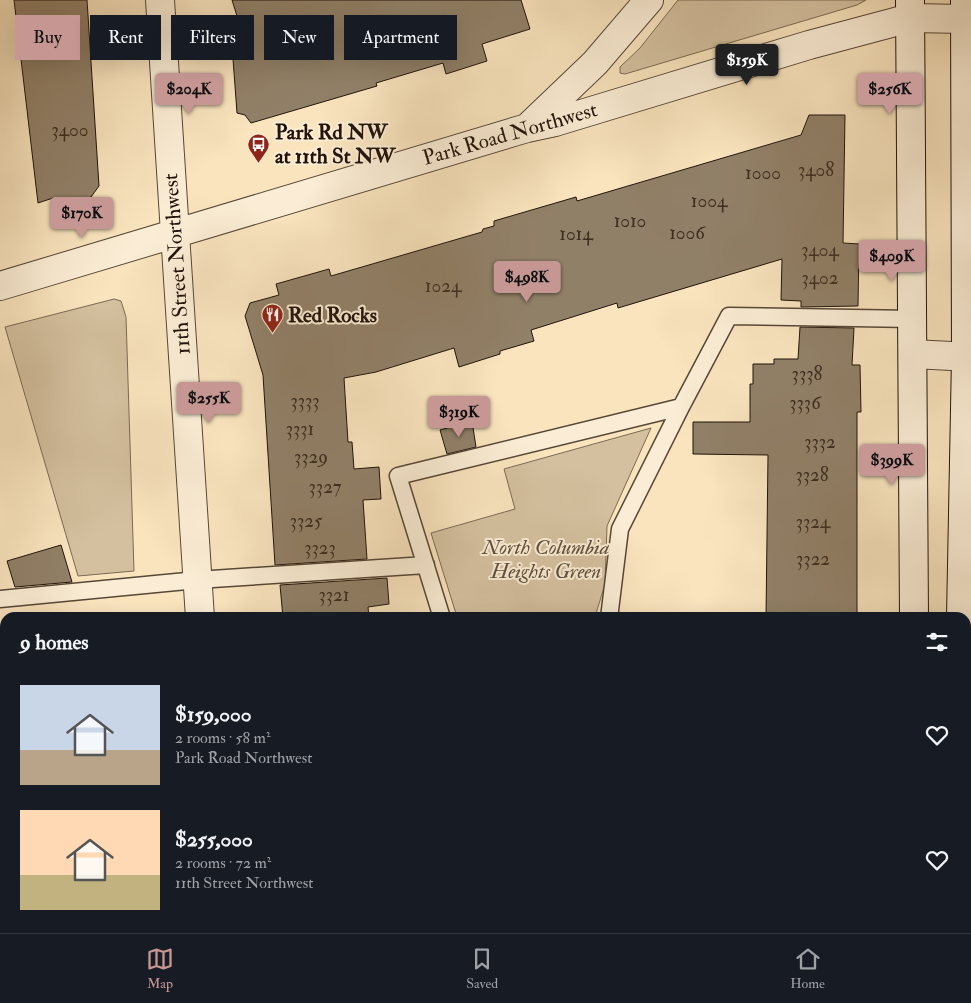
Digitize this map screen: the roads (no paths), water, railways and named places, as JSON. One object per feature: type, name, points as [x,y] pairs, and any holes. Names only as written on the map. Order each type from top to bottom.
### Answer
[{"type":"street","name":"11th Street Northwest","points":[[160,0],[200,612]]},
{"type":"street","points":[[527,128],[550,103],[595,63],[649,0]]},
{"type":"street","name":"Park Road Northwest","points":[[0,286],[809,45],[910,9],[965,9]]},
{"type":"street","points":[[910,9],[914,319],[914,612]]},
{"type":"street","points":[[961,612],[969,357],[965,9]]},
{"type":"street","points":[[913,354],[969,357]]},
{"type":"lane","points":[[610,612],[620,528],[680,407],[729,316],[914,319]]},
{"type":"lane","points":[[440,612],[398,476],[680,407]]},
{"type":"lane","points":[[0,599],[197,580],[426,565]]},
{"type":"place","name":"Park Rd NW at 11th St NW","points":[[259,163]]},
{"type":"place","name":"Red Rocks","points":[[272,334]]},
{"type":"park label","name":"North Columbia Heights Green","points":[[546,559]]}]
